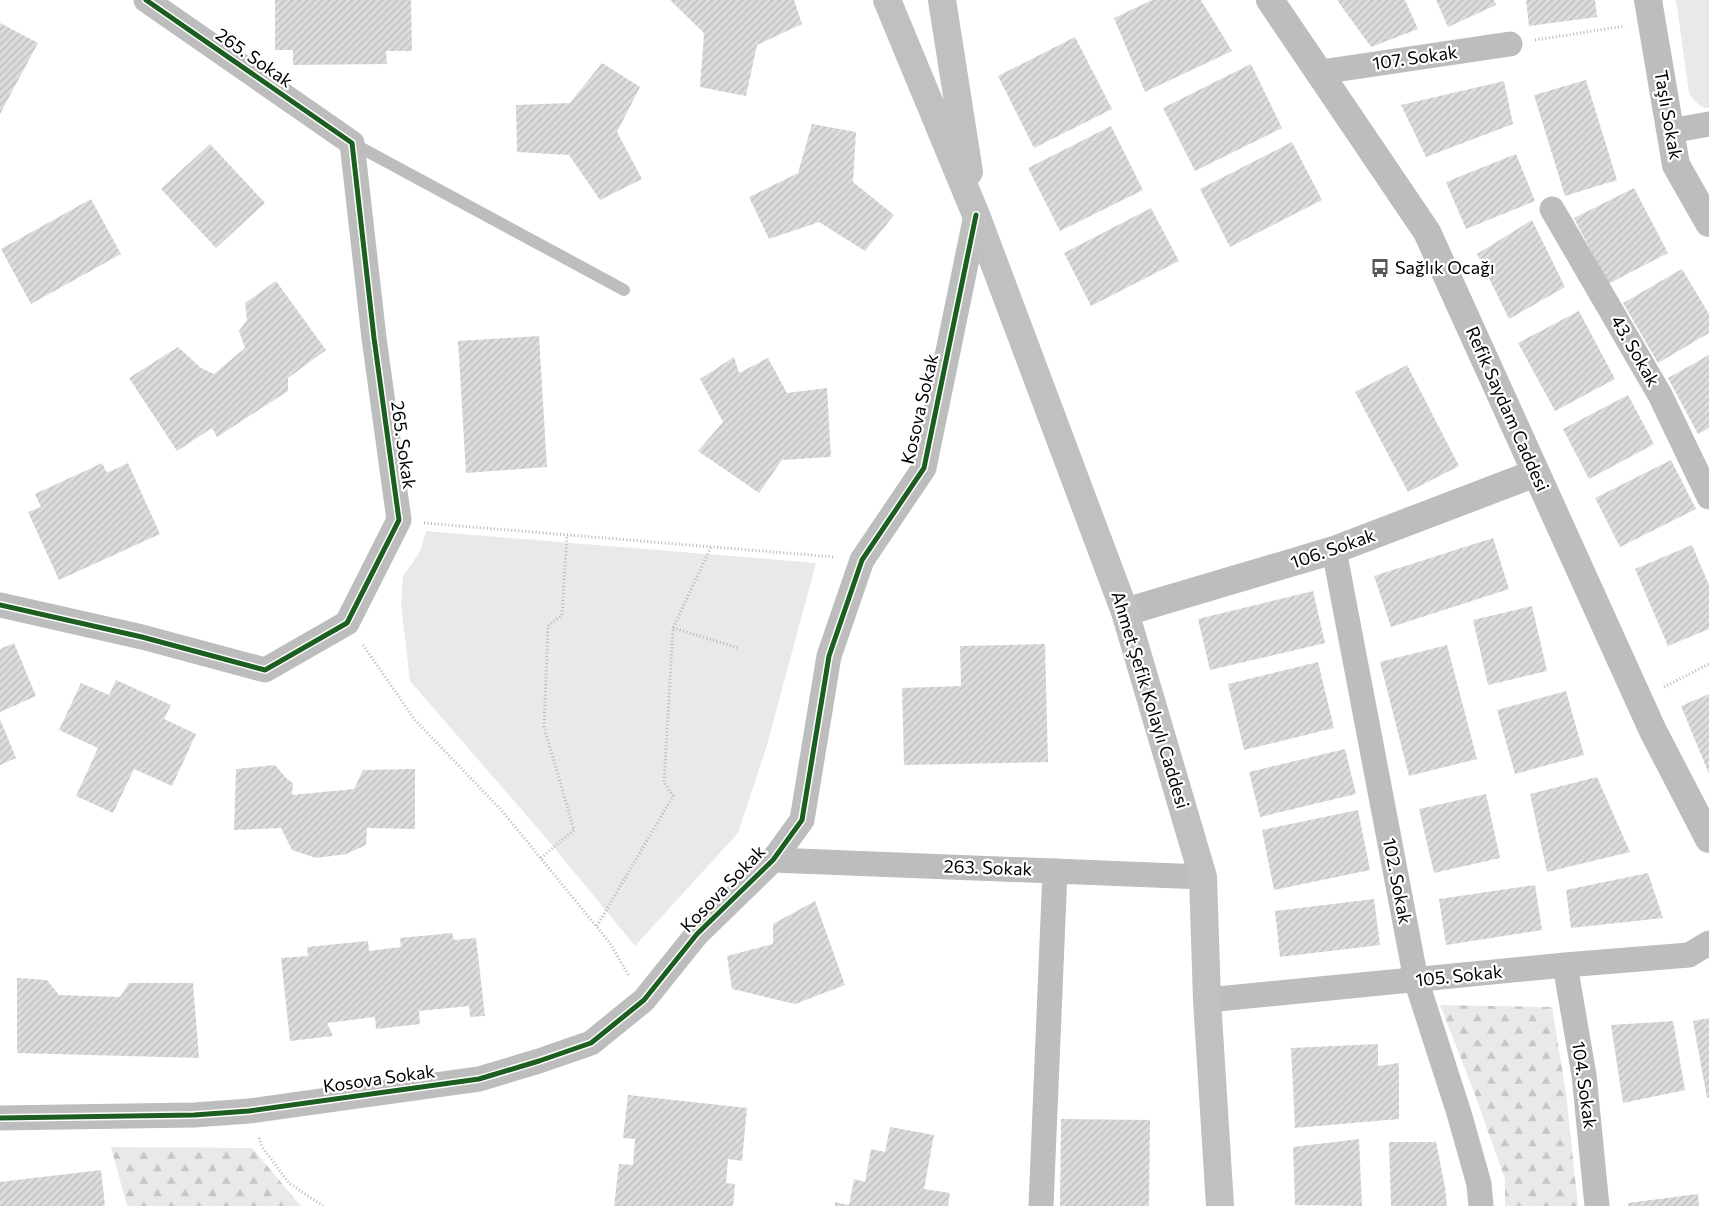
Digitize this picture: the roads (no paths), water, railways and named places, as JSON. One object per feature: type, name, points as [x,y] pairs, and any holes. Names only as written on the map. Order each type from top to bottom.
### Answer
[{"type":"main road","points":[[887,0],[976,215]]},
{"type":"main road","points":[[942,0],[976,215]]},
{"type":"main road","name":"Ahmet Şefik Kolaylı Caddesi","points":[[976,215],[1126,612],[1203,877],[1207,1000],[1220,1206]]},
{"type":"street","name":"265. Sokak","points":[[0,605],[142,637],[266,670],[348,623],[399,520],[374,338],[352,143],[146,0]]},
{"type":"street","name":"Refik Saydam Caddesi","points":[[1270,0],[1427,232],[1638,699],[1709,839]]},
{"type":"street","name":"Taşlı Sokak","points":[[1650,11],[1676,165],[1709,223]]},
{"type":"street","name":"107. Sokak","points":[[1320,72],[1510,44]]},
{"type":"street","points":[[1670,131],[1709,124]]},
{"type":"street","name":"43. Sokak","points":[[1552,209],[1660,395],[1709,497]]},
{"type":"street","name":"Kosova Sokak","points":[[0,1118],[194,1115],[249,1111],[479,1079],[591,1043],[644,1000],[697,934],[773,860],[802,820],[829,656],[862,560],[924,468],[976,215]]},
{"type":"street","name":"106. Sokak","points":[[1126,612],[1334,550],[1536,472]]},
{"type":"street","name":"102. Sokak","points":[[1334,550],[1416,980],[1480,1184],[1481,1206]]},
{"type":"street","name":"263. Sokak","points":[[773,860],[1203,877]]},
{"type":"street","points":[[1040,1206],[1055,871]]},
{"type":"street","name":"105. Sokak","points":[[1207,1000],[1565,964],[1690,955],[1709,944]]},
{"type":"street","name":"104. Sokak","points":[[1565,964],[1584,1075],[1597,1206]]},
{"type":"lane","points":[[352,143],[624,290]]},
{"type":"place","name":"Sağlık Ocağı","points":[[1380,268]]}]
